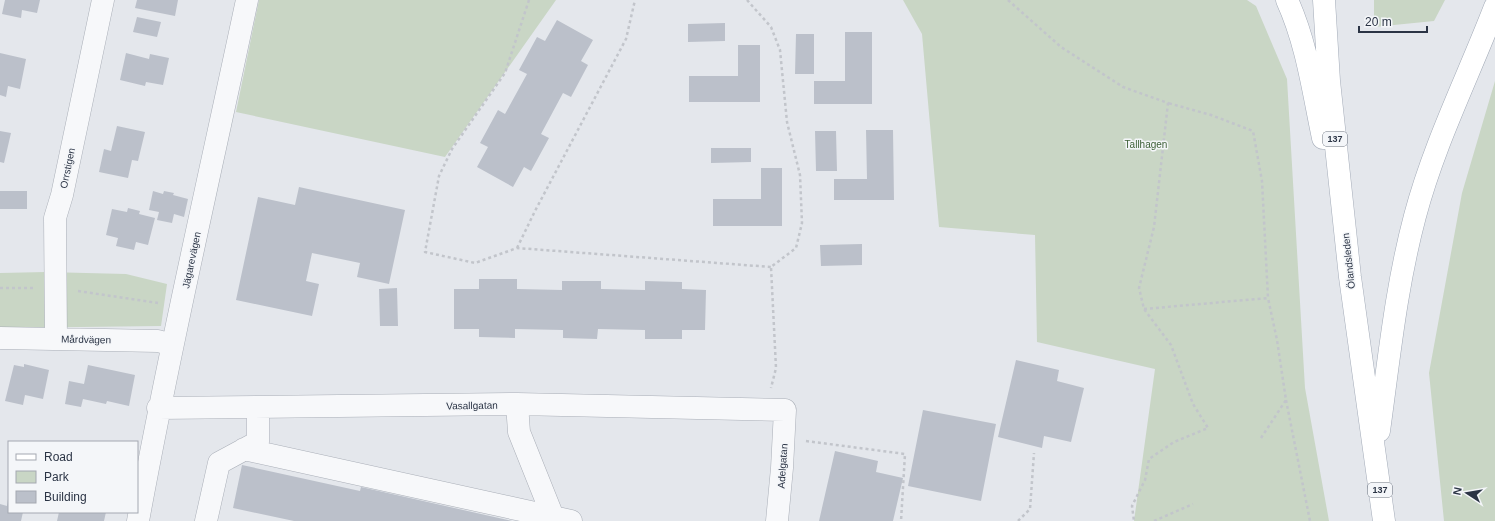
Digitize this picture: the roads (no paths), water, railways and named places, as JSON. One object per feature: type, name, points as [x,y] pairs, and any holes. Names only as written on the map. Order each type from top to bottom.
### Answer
[{"type":"main road","points":[[1287,0],[1297,23],[1308,62],[1350,277]]},
{"type":"main road","name":"Ölandsleden","points":[[1324,0],[1329,81],[1350,277],[1384,521]]},
{"type":"main road","points":[[1375,458],[1394,321],[1402,274],[1415,216],[1435,154],[1495,7]]},
{"type":"street","name":"Orrstigen","points":[[56,338],[55,218],[62,195],[103,0]]},
{"type":"street","name":"Jägarevägen","points":[[138,521],[158,408],[247,0]]},
{"type":"street","name":"Mårdvägen","points":[[0,338],[158,341],[172,344]]},
{"type":"street","name":"Vasallgatan","points":[[158,408],[517,404],[785,410]]},
{"type":"street","points":[[517,404],[519,432],[562,519]]},
{"type":"street","points":[[206,521],[219,463],[258,442],[258,407]]},
{"type":"street","name":"Adelgatan","points":[[777,521],[785,410]]},
{"type":"street","points":[[244,449],[562,519]]},
{"type":"park label","name":"Tallhagen","points":[[1146,144]]}]
